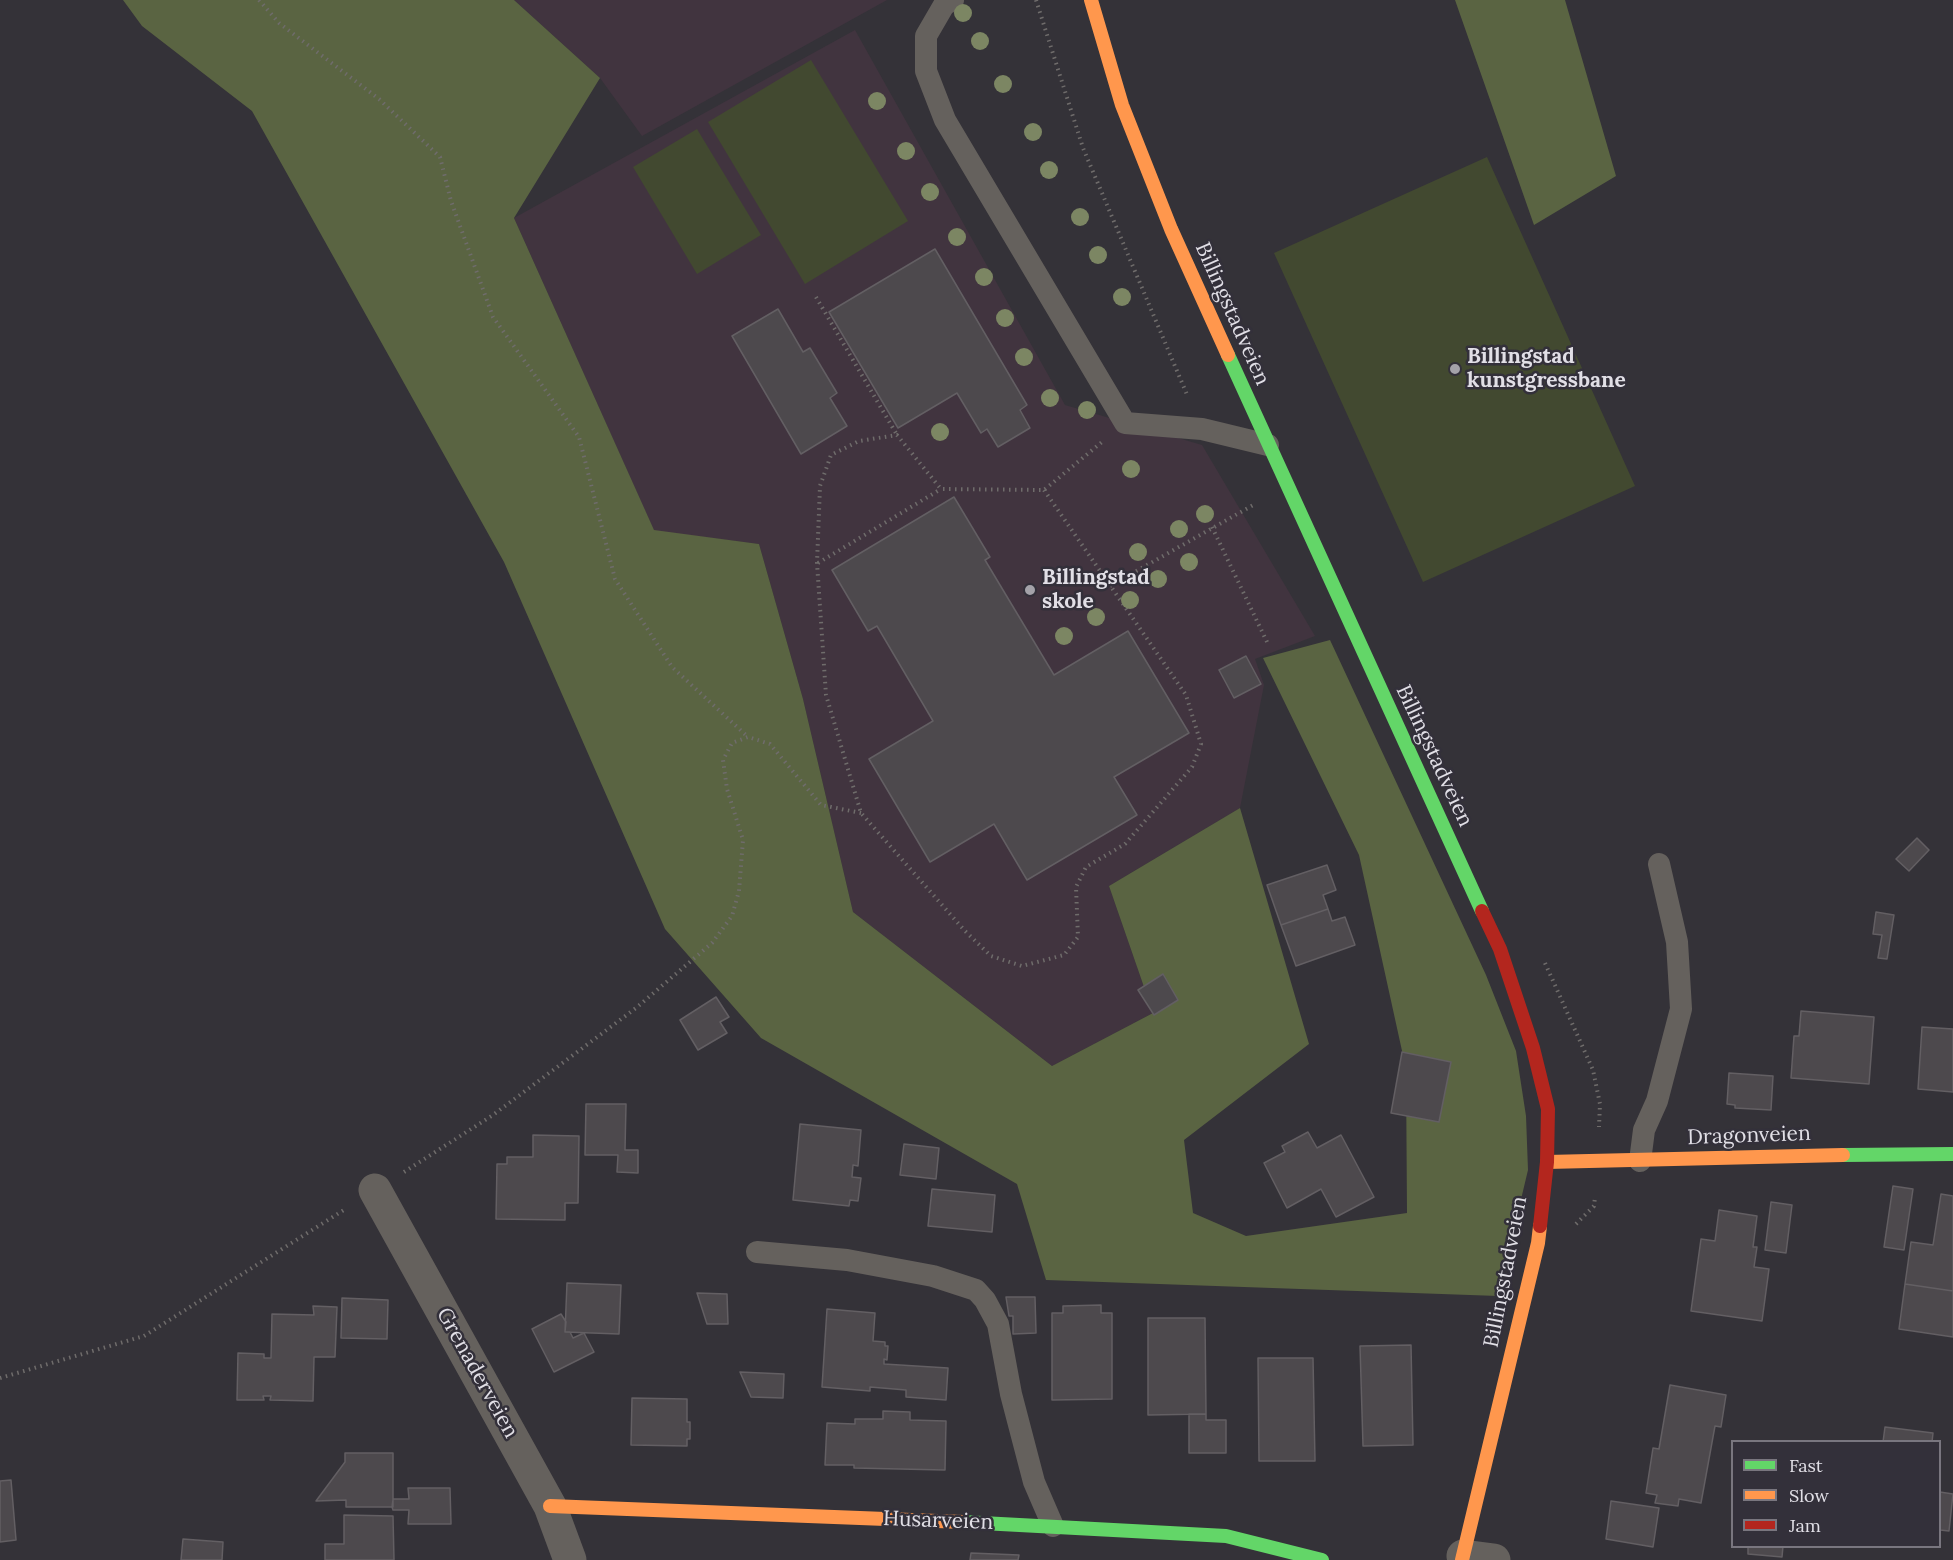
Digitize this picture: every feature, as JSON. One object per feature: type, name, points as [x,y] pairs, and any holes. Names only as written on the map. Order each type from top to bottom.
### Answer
[{"type":"main road","name":"Billingstadveien","points":[[1091,0],[1122,105],[1171,229],[1500,949],[1533,1048],[1548,1109],[1547,1162],[1538,1243],[1462,1558]]},
{"type":"main road","name":"Dragonveien","points":[[1547,1162],[1953,1154]]},
{"type":"main road","name":"Husarveien","points":[[550,1506],[1053,1526],[1226,1536],[1322,1560]]},
{"type":"street","name":"Grenaderveien","points":[[375,1190],[550,1506],[570,1560]]},
{"type":"street","points":[[1462,1558],[1494,1560]]},
{"type":"lane","points":[[953,0],[944,5],[926,36],[926,71],[945,120],[1125,423],[1202,429],[1268,445]]},
{"type":"lane","points":[[1640,1161],[1644,1130],[1657,1101],[1681,1009],[1677,942],[1659,864]]},
{"type":"lane","points":[[757,1252],[847,1260],[933,1276],[976,1290],[985,1300],[998,1324],[1011,1394],[1034,1482],[1053,1526]]},
{"type":"path","points":[[259,0],[279,23],[379,99],[440,157],[451,201],[493,317],[579,437],[615,579],[672,667],[748,737],[770,744],[821,805],[861,813]]},
{"type":"path","points":[[1036,0],[1083,148],[1202,429]]},
{"type":"path","points":[[816,297],[897,435],[940,489]]},
{"type":"path","points":[[817,563],[940,489],[1044,490],[1125,423]]},
{"type":"path","points":[[897,435],[859,441],[831,455],[820,486],[817,563],[826,695],[861,813],[965,931],[991,956],[1022,966],[1064,955],[1077,937],[1077,887],[1086,867],[1125,844],[1192,766],[1201,744],[1185,695],[1044,490]]},
{"type":"path","points":[[1110,586],[1257,502]]},
{"type":"path","points":[[1212,527],[1268,644]]},
{"type":"path","points":[[0,1378],[144,1336],[493,1115],[636,1008],[712,943],[732,916],[739,891],[742,840],[727,789],[723,760],[732,743],[748,737]]},
{"type":"path","points":[[1574,1228],[1594,1206],[1596,1190]]},
{"type":"shaded area","points":[[514,0],[887,0],[642,136],[600,78]]},
{"type":"shaded area","name":"Billingstad skole","points":[[855,30],[1065,405],[1202,445],[1315,636],[1255,659],[1264,685],[1240,808],[1109,886],[1153,1013],[1052,1066],[853,912],[803,699],[759,544],[654,531],[514,218]]},
{"type":"green space","points":[[123,0],[514,0],[600,78],[514,218],[654,530],[759,544],[803,699],[853,912],[1052,1066],[1153,1013],[1109,886],[1240,808],[1309,1044],[1184,1140],[1193,1213],[1246,1236],[1407,1213],[1406,1069],[1359,855],[1263,658],[1330,640],[1486,975],[1516,1051],[1526,1116],[1528,1170],[1498,1296],[1046,1280],[1017,1184],[761,1038],[665,929],[504,562],[252,111],[142,26]]},
{"type":"green space","points":[[1455,0],[1565,0],[1616,176],[1534,225]]},
{"type":"green space","points":[[811,60],[908,221],[805,284],[708,122]]},
{"type":"green space","points":[[697,129],[761,235],[697,274],[633,167]]},
{"type":"green space","name":"Billingstad kunstgressbane","points":[[1487,157],[1635,486],[1423,582],[1274,253]]},
{"type":"building","points":[[935,249],[1027,405],[1020,410],[1030,428],[998,447],[987,429],[981,433],[957,393],[898,428],[829,312]]},
{"type":"building","points":[[778,309],[803,352],[810,348],[837,393],[830,398],[847,426],[801,454],[732,336]]},
{"type":"building","points":[[954,497],[990,557],[985,560],[1054,675],[1128,631],[1189,733],[1114,777],[1137,815],[1027,880],[994,824],[930,862],[869,759],[933,721],[877,626],[868,631],[832,570]]},
{"type":"building","points":[[1246,656],[1261,684],[1234,698],[1219,670]]},
{"type":"building","points":[[1917,838],[1929,850],[1909,871],[1896,859]]},
{"type":"building","points":[[1327,865],[1336,890],[1323,895],[1328,909],[1281,925],[1267,885]]},
{"type":"building","points":[[1328,909],[1332,921],[1345,917],[1355,945],[1296,966],[1281,925]]},
{"type":"building","points":[[1876,912],[1894,915],[1887,959],[1878,958],[1882,935],[1873,934]]},
{"type":"building","points":[[1163,974],[1178,1000],[1154,1015],[1138,990]]},
{"type":"building","points":[[716,997],[729,1017],[720,1022],[727,1033],[698,1050],[680,1020]]},
{"type":"building","points":[[1801,1011],[1874,1017],[1869,1084],[1791,1078],[1794,1036],[1799,1036]]},
{"type":"building","points":[[1922,1027],[1953,1029],[1953,1092],[1918,1089]]},
{"type":"building","points":[[1402,1052],[1451,1062],[1439,1122],[1391,1113]]},
{"type":"building","points":[[1729,1073],[1773,1076],[1771,1110],[1735,1108],[1735,1105],[1727,1104]]},
{"type":"building","points":[[586,1104],[626,1104],[625,1150],[638,1150],[638,1173],[617,1172],[618,1155],[585,1155]]},
{"type":"building","points":[[800,1124],[861,1130],[858,1166],[853,1165],[852,1177],[861,1178],[858,1201],[850,1200],[849,1206],[793,1200]]},
{"type":"building","points":[[1308,1132],[1317,1148],[1341,1135],[1374,1197],[1336,1217],[1321,1189],[1287,1208],[1264,1163],[1285,1152],[1282,1146]]},
{"type":"building","points":[[533,1135],[579,1136],[578,1203],[565,1203],[565,1220],[496,1219],[497,1164],[507,1164],[507,1157],[533,1157]]},
{"type":"building","points":[[904,1144],[939,1148],[936,1179],[900,1175]]},
{"type":"building","points":[[1893,1186],[1913,1189],[1904,1250],[1884,1247]]},
{"type":"building","points":[[932,1189],[995,1195],[992,1232],[928,1226]]},
{"type":"building","points":[[1941,1194],[1953,1196],[1953,1291],[1905,1284],[1911,1242],[1933,1245]]},
{"type":"building","points":[[1771,1202],[1792,1205],[1786,1253],[1765,1250]]},
{"type":"building","points":[[1719,1210],[1757,1216],[1753,1247],[1757,1247],[1754,1267],[1769,1269],[1762,1321],[1691,1311],[1701,1239],[1715,1241]]},
{"type":"building","points":[[567,1283],[621,1285],[619,1334],[565,1332]]},
{"type":"building","points":[[1905,1284],[1953,1291],[1953,1337],[1899,1329]]},
{"type":"building","points":[[697,1293],[727,1294],[728,1324],[707,1324]]},
{"type":"building","points":[[1006,1297],[1035,1297],[1036,1333],[1013,1334],[1013,1316],[1009,1316]]},
{"type":"building","points":[[342,1298],[388,1300],[387,1339],[341,1338]]},
{"type":"building","points":[[1101,1305],[1101,1313],[1112,1313],[1112,1399],[1052,1400],[1052,1313],[1063,1313],[1063,1306]]},
{"type":"building","points":[[313,1306],[337,1307],[335,1357],[314,1357],[313,1401],[270,1400],[271,1396],[263,1396],[264,1400],[237,1400],[238,1353],[264,1354],[264,1358],[271,1358],[272,1314],[314,1315]]},
{"type":"building","points":[[827,1309],[875,1313],[873,1341],[885,1342],[885,1346],[888,1346],[887,1360],[884,1359],[884,1364],[948,1368],[946,1400],[906,1397],[906,1390],[870,1387],[870,1391],[822,1387]]},
{"type":"building","points":[[561,1314],[566,1322],[565,1332],[570,1332],[573,1338],[584,1333],[594,1352],[554,1372],[532,1329]]},
{"type":"building","points":[[1148,1318],[1205,1318],[1206,1414],[1148,1415]]},
{"type":"building","points":[[1411,1345],[1413,1445],[1363,1446],[1360,1346]]},
{"type":"building","points":[[1258,1358],[1313,1358],[1315,1461],[1259,1461]]},
{"type":"building","points":[[740,1372],[784,1374],[783,1398],[751,1397]]},
{"type":"building","points":[[1670,1385],[1726,1395],[1721,1427],[1715,1426],[1701,1503],[1679,1499],[1678,1506],[1655,1503],[1657,1495],[1646,1493],[1653,1448],[1659,1449]]},
{"type":"building","points":[[632,1398],[687,1399],[690,1439],[687,1439],[687,1446],[631,1445]]},
{"type":"building","points":[[883,1411],[910,1412],[910,1420],[946,1421],[945,1470],[825,1465],[827,1423],[855,1424],[855,1419],[883,1419]]},
{"type":"building","points":[[1189,1414],[1206,1414],[1206,1420],[1226,1420],[1226,1453],[1189,1453]]},
{"type":"building","points":[[1885,1427],[1933,1433],[1932,1440],[1883,1440]]},
{"type":"building","points":[[345,1453],[393,1453],[393,1507],[346,1507],[346,1500],[316,1501],[345,1462]]},
{"type":"building","points":[[11,1480],[16,1540],[0,1542],[0,1481]]},
{"type":"building","points":[[408,1488],[450,1488],[451,1524],[408,1524],[409,1510],[393,1510],[392,1507],[393,1499],[409,1499]]},
{"type":"building","points":[[1941,1492],[1953,1494],[1949,1531],[1941,1530]]},
{"type":"building","points":[[1611,1501],[1659,1508],[1653,1547],[1606,1539]]},
{"type":"building","points":[[344,1515],[393,1516],[394,1560],[325,1560],[325,1544],[344,1544]]},
{"type":"building","points":[[183,1539],[223,1542],[222,1560],[181,1560]]},
{"type":"building","points":[[1748,1548],[1783,1548],[1782,1557],[1748,1554]]},
{"type":"building","points":[[971,1553],[1019,1555],[1018,1560],[970,1560]]},
{"type":"traffic: fast","points":[[1228,355],[1482,911]]},
{"type":"traffic: fast","points":[[1843,1155],[1953,1154]]},
{"type":"traffic: fast","points":[[963,1522],[1226,1536],[1322,1560]]},
{"type":"traffic: slow","points":[[1091,0],[1122,105],[1171,229],[1228,355]]},
{"type":"traffic: slow","points":[[1547,1162],[1843,1155]]},
{"type":"traffic: slow","points":[[1462,1560],[1538,1243],[1540,1226]]},
{"type":"traffic: slow","points":[[550,1506],[963,1522]]},
{"type":"traffic: jam","points":[[1482,911],[1500,949],[1533,1048],[1548,1109],[1547,1162],[1540,1226]]},
{"type":"place","name":"Billingstad kunstgressbane","points":[[1455,369]]},
{"type":"place","name":"Billingstad skole","points":[[1030,590]]}]
